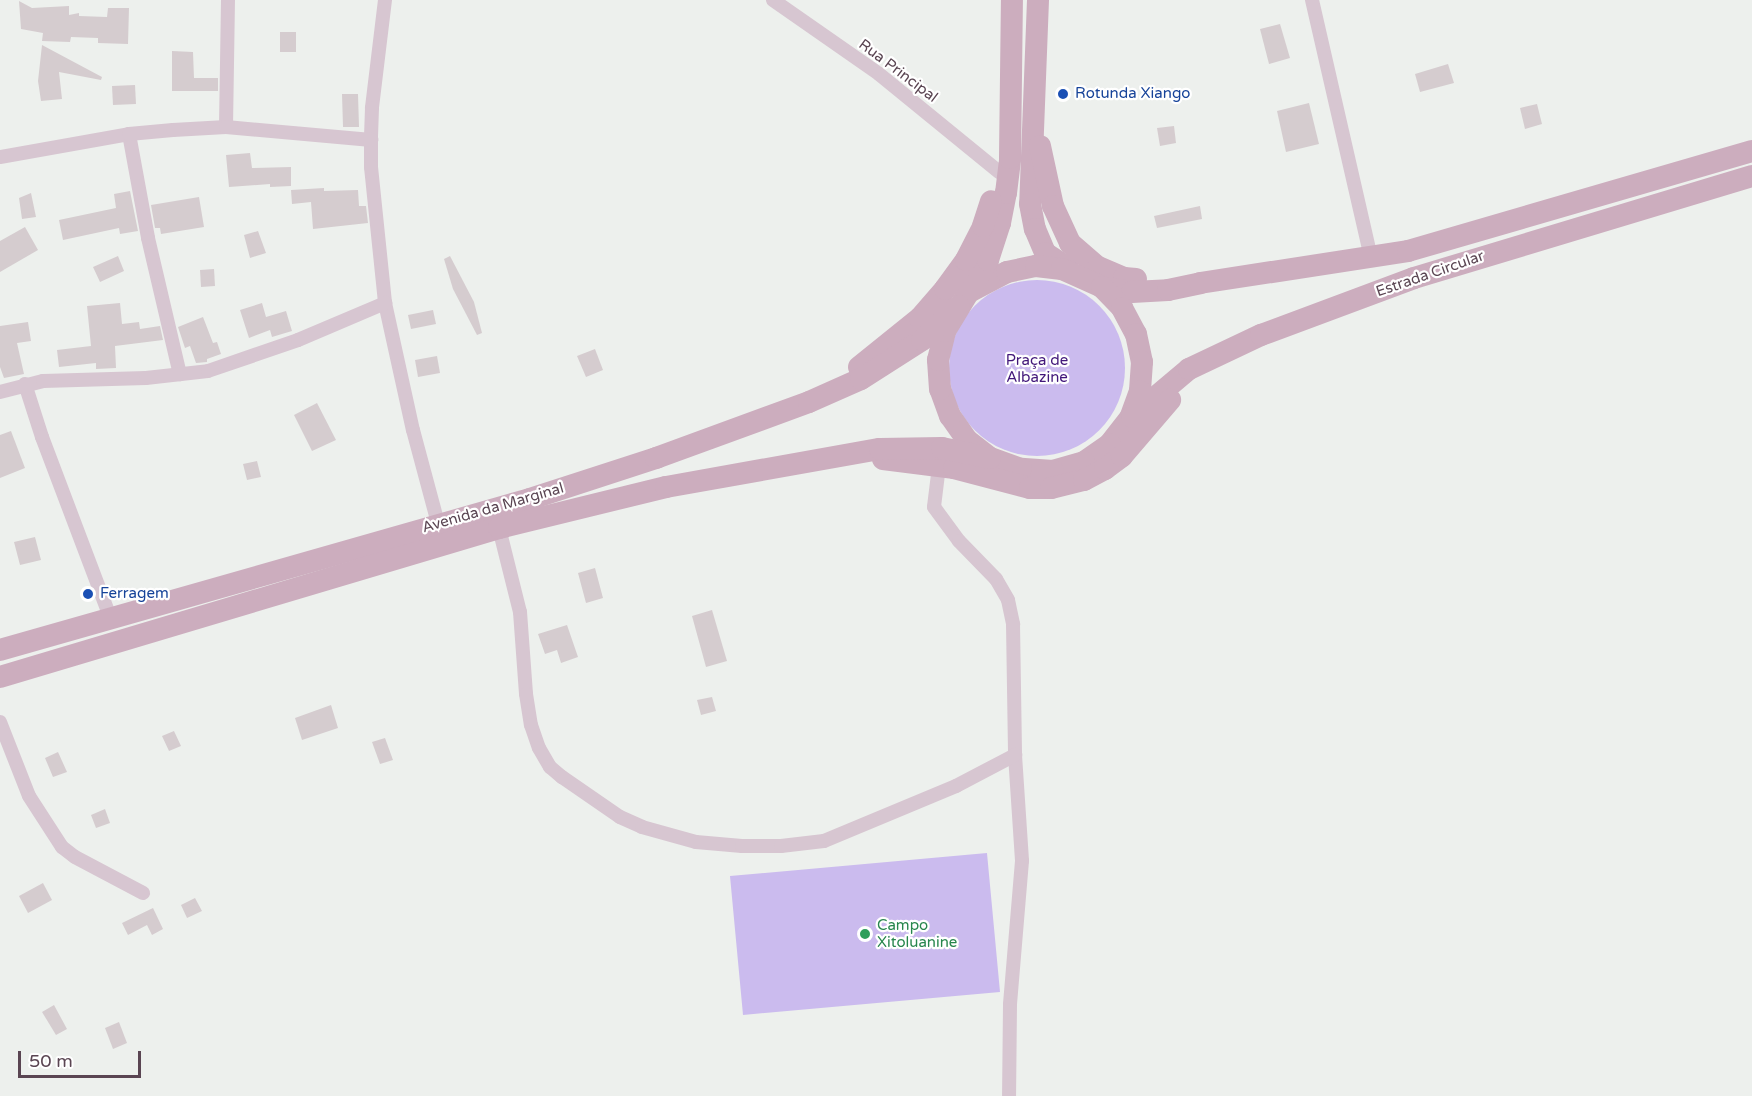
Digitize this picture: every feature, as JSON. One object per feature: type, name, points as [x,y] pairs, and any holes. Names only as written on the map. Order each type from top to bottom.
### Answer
[{"type":"main road","points":[[964,299],[1007,272],[1036,266],[1062,269],[1095,284],[1122,308],[1136,334],[1142,362],[1141,381],[1130,418],[1110,444],[1084,462],[1053,471],[1021,469],[990,458],[967,440],[950,417],[940,389],[938,360],[945,331],[964,299],[988,260],[1000,223],[1010,158],[1012,0]]},
{"type":"main road","name":"Estrada Circular","points":[[1038,0],[1035,124],[1030,204],[1035,229],[1045,253],[1095,284],[1149,292],[1371,258],[1466,236],[1752,151]]},
{"type":"main road","points":[[809,402],[880,351],[920,318],[966,260],[983,226],[999,172],[1012,88]]},
{"type":"main road","points":[[1035,124],[1053,206],[1064,233],[1078,252],[1098,267],[1124,278],[1200,283]]},
{"type":"main road","name":"Estrada Circular","points":[[1130,418],[1188,369],[1261,335],[1414,278],[1752,176]]},
{"type":"main road","name":"Avenida da Marginal","points":[[0,650],[111,620],[438,523],[530,499],[625,468],[809,402],[861,379],[893,361],[922,340],[964,299]]},
{"type":"main road","points":[[850,454],[939,466],[1030,488],[1052,488],[1084,480],[1122,456],[1178,392],[1261,335]]},
{"type":"main road","name":"Avenida da Marginal","points":[[0,677],[499,528],[666,487],[850,454],[914,447],[942,448],[990,458]]},
{"type":"street","points":[[226,127],[228,0]]},
{"type":"street","points":[[385,0],[372,108],[371,140],[385,303],[413,430],[438,523]]},
{"type":"street","name":"Rua Principal","points":[[773,0],[879,74],[999,172]]},
{"type":"street","points":[[1312,0],[1371,258]]},
{"type":"street","points":[[0,157],[129,134],[226,127],[371,140]]},
{"type":"street","points":[[129,134],[150,249],[180,374]]},
{"type":"street","points":[[0,392],[43,381],[146,378],[208,371],[241,362],[385,303]]},
{"type":"street","points":[[25,384],[42,437],[111,620]]},
{"type":"street","points":[[939,466],[933,501],[936,512],[959,541],[996,579],[1008,600],[1016,649],[1015,755],[1022,861],[1010,1005],[1010,1096]]},
{"type":"street","points":[[499,528],[520,612],[526,694],[531,725],[539,748],[550,767],[562,777],[620,816],[642,827],[696,842],[742,846],[781,846],[824,841],[956,786],[1015,755]]},
{"type":"street","points":[[0,722],[29,796],[56,840],[75,857],[143,893]]},
{"type":"green space","name":"Praça de Albazine","points":[[1037,280],[1071,287],[1086,295],[1099,306],[1110,319],[1118,334],[1125,368],[1118,402],[1110,417],[1099,430],[1086,441],[1071,449],[1037,456],[1003,449],[988,441],[975,430],[964,417],[956,402],[949,368],[956,334],[964,319],[975,306],[988,295],[1003,287]]},
{"type":"green space","name":"Campo Xitoluanine","points":[[987,853],[1000,992],[743,1015],[730,876]]},
{"type":"building","points":[[19,1],[32,8],[69,6],[69,15],[79,13],[79,16],[107,17],[108,8],[129,8],[128,44],[98,43],[98,38],[71,37],[70,42],[42,41],[43,33],[21,29]]},
{"type":"building","points":[[1280,24],[1290,58],[1269,64],[1260,29]]},
{"type":"building","points":[[280,32],[296,32],[296,52],[280,52]]},
{"type":"building","points":[[42,45],[102,77],[101,80],[59,72],[62,99],[41,101],[38,81]]},
{"type":"building","points":[[172,51],[193,52],[194,78],[218,78],[218,91],[172,91]]},
{"type":"building","points":[[1448,64],[1454,83],[1420,92],[1415,74]]},
{"type":"building","points":[[135,85],[136,104],[113,105],[112,86]]},
{"type":"building","points":[[342,94],[358,94],[359,127],[343,127]]},
{"type":"building","points":[[1309,103],[1319,144],[1286,152],[1277,111]]},
{"type":"building","points":[[1537,104],[1542,124],[1525,129],[1520,108]]},
{"type":"building","points":[[1174,126],[1176,143],[1160,146],[1157,128]]},
{"type":"building","points":[[250,153],[252,168],[291,167],[291,186],[270,187],[270,184],[229,187],[226,155]]},
{"type":"building","points":[[324,188],[324,191],[358,190],[359,206],[366,206],[368,223],[313,229],[311,202],[292,204],[291,190]]},
{"type":"building","points":[[130,191],[138,231],[120,234],[119,228],[63,240],[59,220],[116,208],[114,194]]},
{"type":"building","points":[[31,193],[36,217],[22,219],[19,198]]},
{"type":"building","points":[[199,197],[204,227],[161,234],[160,228],[155,228],[151,205]]},
{"type":"building","points":[[1200,206],[1202,219],[1157,228],[1154,216]]},
{"type":"building","points":[[25,227],[38,250],[0,272],[0,241]]},
{"type":"building","points":[[258,231],[266,253],[250,258],[244,235]]},
{"type":"building","points":[[118,256],[124,271],[100,282],[93,267]]},
{"type":"building","points":[[450,256],[474,302],[482,333],[477,335],[453,289],[444,259]]},
{"type":"building","points":[[214,269],[215,286],[201,287],[200,270]]},
{"type":"building","points":[[120,303],[122,324],[139,322],[140,329],[160,326],[163,340],[115,346],[116,368],[96,369],[96,363],[59,367],[57,350],[91,346],[87,306]]},
{"type":"building","points":[[262,303],[266,317],[286,311],[292,331],[272,337],[270,330],[249,338],[240,310]]},
{"type":"building","points":[[433,310],[436,324],[411,329],[408,315]]},
{"type":"building","points":[[203,317],[213,343],[217,342],[221,354],[207,359],[207,362],[196,363],[190,346],[185,348],[178,327]]},
{"type":"building","points":[[28,322],[31,341],[17,343],[24,374],[4,378],[0,367],[0,326]]},
{"type":"building","points":[[595,349],[603,370],[586,377],[577,356]]},
{"type":"building","points":[[437,356],[440,373],[418,377],[415,360]]},
{"type":"building","points":[[317,403],[336,440],[312,451],[294,415]]},
{"type":"building","points":[[11,431],[25,468],[0,478],[0,435]]},
{"type":"building","points":[[257,461],[261,477],[247,480],[243,464]]},
{"type":"building","points":[[35,537],[41,560],[20,565],[14,542]]},
{"type":"building","points":[[595,568],[603,598],[586,603],[578,573]]},
{"type":"building","points":[[712,610],[727,661],[706,667],[692,616]]},
{"type":"building","points":[[567,625],[578,657],[561,663],[557,650],[545,654],[538,634]]},
{"type":"building","points":[[712,697],[716,711],[701,715],[697,700]]},
{"type":"building","points":[[331,705],[338,728],[302,740],[295,718]]},
{"type":"building","points":[[174,731],[181,746],[169,751],[162,736]]},
{"type":"building","points":[[385,738],[393,760],[380,764],[372,742]]},
{"type":"building","points":[[58,752],[67,772],[53,777],[45,758]]},
{"type":"building","points":[[105,809],[110,823],[96,828],[91,815]]},
{"type":"building","points":[[43,883],[52,900],[28,913],[19,896]]},
{"type":"building","points":[[195,898],[202,911],[187,918],[181,905]]},
{"type":"building","points":[[153,908],[163,929],[152,935],[147,925],[128,935],[122,923]]},
{"type":"building","points":[[54,1005],[67,1029],[56,1035],[42,1012]]},
{"type":"building","points":[[119,1022],[127,1043],[113,1049],[105,1028]]},
{"type":"place","name":"Rotunda Xiango","points":[[1063,94]]},
{"type":"place","name":"Ferragem","points":[[88,594]]},
{"type":"place","name":"Campo Xitoluanine","points":[[865,934]]}]
